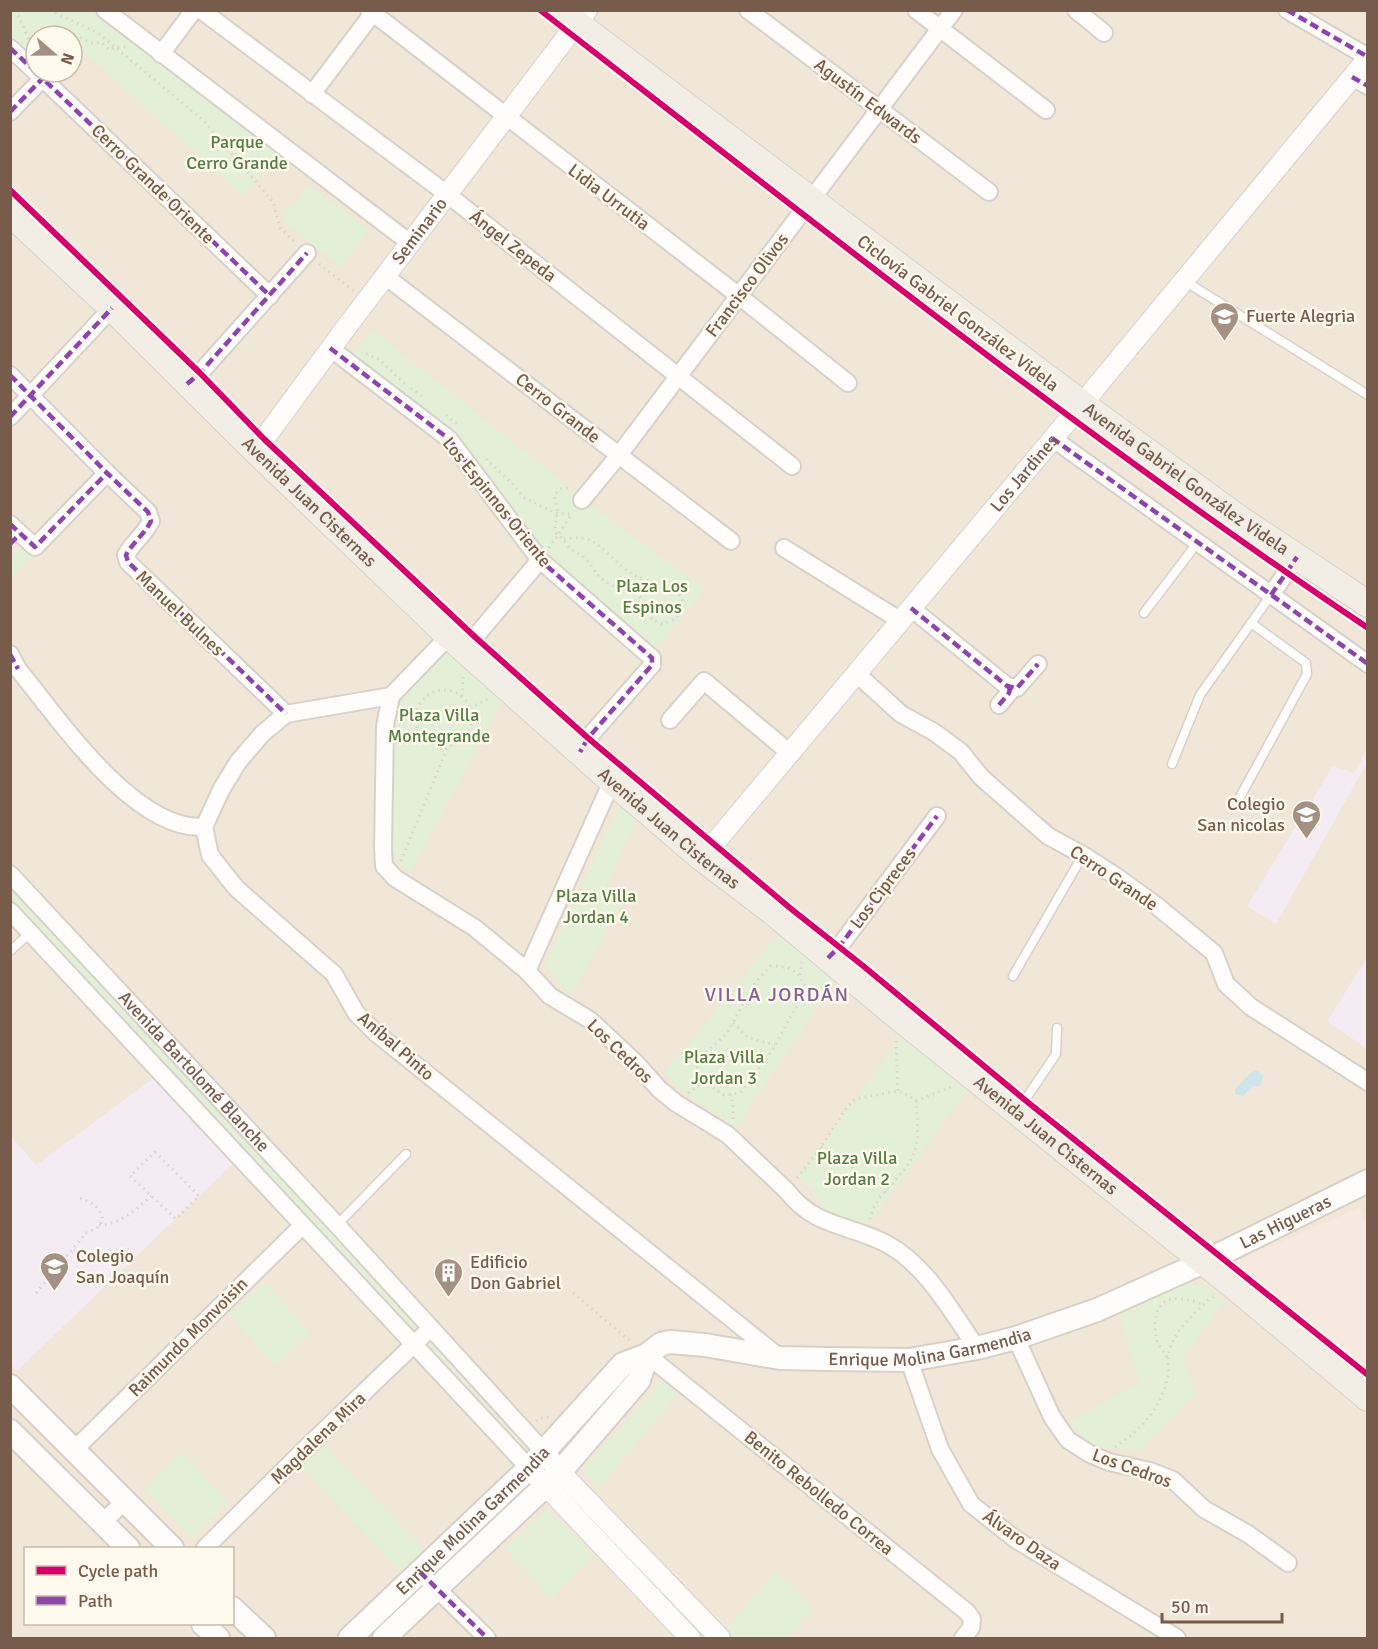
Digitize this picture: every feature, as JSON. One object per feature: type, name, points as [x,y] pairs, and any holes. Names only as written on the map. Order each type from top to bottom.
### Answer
[{"type":"main road","name":"Avenida Gabriel González Videla","points":[[574,15],[810,201],[1082,404],[1241,520],[1368,604]]},
{"type":"main road","name":"Avenida Juan Cisternas","points":[[10,213],[112,308],[254,449],[457,642],[612,781],[702,858],[772,911],[896,1015],[1234,1286],[1368,1398]]},
{"type":"main road","name":"Las Higueras","points":[[1204,1262],[1368,1181]]},
{"type":"main road","name":"Enrique Molina Garmendia","points":[[350,1638],[529,1468],[623,1364],[646,1355],[661,1344],[670,1342],[705,1345],[780,1358],[909,1360],[977,1348],[1016,1338],[1097,1311],[1204,1262]]},
{"type":"main road","name":"Enrique Molina Garmendia","points":[[384,1638],[553,1480],[639,1380],[646,1355]]},
{"type":"main road","points":[[10,1386],[171,1547]]},
{"type":"main road","points":[[10,1431],[127,1547]]},
{"type":"main road","points":[[234,1610],[264,1638]]},
{"type":"main road","points":[[205,1625],[218,1638]]},
{"type":"street","points":[[105,10],[410,243]]},
{"type":"street","points":[[161,54],[194,10]]},
{"type":"street","name":"Ángel Zepeda","points":[[201,10],[447,194],[792,466]]},
{"type":"street","name":"Agustín Edwards","points":[[748,10],[989,192]]},
{"type":"street","points":[[916,10],[1046,110]]},
{"type":"street","name":"Francisco Olivos","points":[[582,500],[619,455],[954,10]]},
{"type":"street","points":[[1076,10],[1104,33]]},
{"type":"street","points":[[1287,10],[1368,58]]},
{"type":"street","points":[[312,94],[371,12]]},
{"type":"street","name":"Lidia Urrutia","points":[[371,12],[848,383]]},
{"type":"street","name":"Seminario","points":[[254,449],[264,439],[330,348],[505,118],[574,15]]},
{"type":"street","name":"Cerro Grande Oriente","points":[[10,48],[24,61]]},
{"type":"street","name":"Los Jardines","points":[[702,858],[791,754],[1183,280],[1360,81],[1368,58]]},
{"type":"street","points":[[10,112],[31,84]]},
{"type":"street","name":"Cerro Grande Oriente","points":[[48,84],[270,296]]},
{"type":"street","points":[[187,384],[200,373],[307,253]]},
{"type":"street","name":"Cerro Grande","points":[[385,276],[731,541]]},
{"type":"street","points":[[10,417],[112,308]]},
{"type":"street","name":"Los Espinnos Oriente","points":[[330,348],[448,439],[540,560],[652,658],[652,665],[588,738],[580,752]]},
{"type":"street","name":"Manuel Bulnes","points":[[10,375],[151,516],[148,527],[130,547],[126,555],[128,562],[286,714]]},
{"type":"street","points":[[1052,438],[1368,664]]},
{"type":"street","points":[[14,534],[35,547],[107,473]]},
{"type":"street","points":[[784,548],[906,614],[1007,686],[1010,693],[999,705]]},
{"type":"street","name":"Avenida Gabriel González Videla","points":[[1271,595],[1297,557]]},
{"type":"street","points":[[10,654],[18,669],[81,748],[132,799],[165,819],[190,828],[204,827],[221,790],[238,762],[264,733],[286,714],[391,696],[457,642],[540,560]]},
{"type":"street","points":[[1007,686],[1017,688],[1038,664]]},
{"type":"street","name":"Cerro Grande","points":[[857,674],[901,714],[934,732],[961,752],[981,777],[1048,836],[1083,855],[1156,906],[1214,953],[1226,984],[1251,1007],[1368,1082]]},
{"type":"street","points":[[670,720],[704,681],[791,754]]},
{"type":"street","points":[[391,696],[385,726],[383,848],[384,866],[395,878]]},
{"type":"street","points":[[527,971],[612,781]]},
{"type":"street","name":"Los Cipreces","points":[[828,958],[839,947],[937,816]]},
{"type":"street","name":"Aníbal Pinto","points":[[204,827],[210,855],[236,888],[334,974],[356,1013],[376,1033],[780,1358]]},
{"type":"street","name":"Avenida Bartolomé Blanche","points":[[10,874],[337,1225],[544,1452],[553,1480],[690,1638]]},
{"type":"street","name":"Los Cedros","points":[[395,878],[475,928],[527,971],[550,996],[590,1020],[668,1096],[728,1135],[795,1201],[819,1219],[888,1245],[920,1269],[977,1348]]},
{"type":"street","name":"Avenida Bartolomé Blanche","points":[[10,911],[529,1468],[553,1480],[720,1638]]},
{"type":"street","name":"Raimundo Monvoisin","points":[[75,1449],[302,1226]]},
{"type":"street","points":[[360,1289],[378,1271]]},
{"type":"street","name":"Magdalena Mira","points":[[206,1547],[431,1328]]},
{"type":"street","name":"Los Cedros","points":[[1016,1338],[1052,1417],[1068,1440],[1090,1454],[1109,1462],[1150,1471],[1173,1480],[1204,1509],[1248,1534],[1288,1563]]},
{"type":"street","name":"Benito Rebolledo Correa","points":[[646,1355],[967,1612],[972,1619],[971,1628],[963,1638]]},
{"type":"street","name":"Álvaro Daza","points":[[909,1360],[940,1449],[971,1504],[1015,1539],[1177,1638]]},
{"type":"street","points":[[102,1523],[125,1501]]},
{"type":"street","points":[[420,1572],[487,1638]]},
{"type":"lane","points":[[1183,280],[1368,395]]},
{"type":"lane","points":[[1144,613],[1198,543]]},
{"type":"lane","points":[[1172,764],[1200,695],[1271,595]]},
{"type":"lane","points":[[1239,797],[1306,674],[1306,663],[1251,623]]},
{"type":"lane","points":[[1013,976],[1083,855]]},
{"type":"lane","points":[[10,951],[30,933]]},
{"type":"lane","points":[[1015,1110],[1026,1100],[1056,1054],[1057,1028]]},
{"type":"lane","points":[[337,1225],[406,1154]]},
{"type":"path","points":[[16,10],[24,28]]},
{"type":"path","points":[[50,10],[98,33],[204,121],[273,202]]},
{"type":"path","points":[[84,40],[91,43],[102,43],[110,50],[115,47]]},
{"type":"path","points":[[540,560],[582,500]]},
{"type":"path","points":[[558,513],[554,523],[558,535],[564,538],[585,538],[602,548],[618,564],[639,578],[661,583],[676,591],[682,598],[683,609],[675,619],[663,624],[652,620],[646,603],[633,591],[614,586],[598,576],[587,559],[568,547],[564,538]]},
{"type":"path","points":[[437,690],[454,691],[468,703],[472,711],[470,728],[465,737],[458,743],[448,746],[430,743],[417,728],[417,709],[428,694],[437,690]]},
{"type":"path","points":[[395,878],[448,746]]},
{"type":"path","points":[[770,966],[785,966],[800,975],[806,989],[775,1045],[740,1093],[724,1095],[704,1082],[695,1071],[707,1052],[727,1033],[755,983],[770,966]]},
{"type":"path","points":[[896,1015],[898,1091]]},
{"type":"path","points":[[733,1023],[749,1038],[775,1045]]},
{"type":"path","points":[[916,1101],[975,1077]]},
{"type":"path","points":[[787,1191],[855,1099],[898,1091],[916,1101]]},
{"type":"path","points":[[728,1135],[734,1117],[730,1094]]},
{"type":"path","points":[[868,1236],[872,1208],[913,1156],[917,1143],[916,1101]]},
{"type":"path","points":[[821,1147],[887,1191]]},
{"type":"path","points":[[155,1152],[199,1196],[176,1219],[151,1196],[130,1176],[155,1152]]},
{"type":"path","points":[[98,1225],[116,1221],[134,1211],[151,1196]]},
{"type":"path","points":[[36,1293],[86,1233],[103,1220],[100,1210],[79,1197]]},
{"type":"path","points":[[1090,1454],[1115,1446],[1139,1430],[1162,1399],[1169,1351],[1183,1325],[1209,1299],[1234,1286]]},
{"type":"path","points":[[573,1293],[646,1355]]},
{"type":"path","points":[[1169,1359],[1157,1340],[1155,1323],[1157,1308],[1165,1300],[1176,1299],[1188,1299],[1204,1305]]},
{"type":"shaded area","points":[[11,11],[1367,11],[1367,1638],[11,1638]]},
{"type":"shaded area","name":"Colegio San nicolas","points":[[1367,749],[1367,763],[1276,924],[1247,906],[1333,766],[1354,773]]},
{"type":"shaded area","points":[[1367,958],[1367,1049],[1327,1021]]},
{"type":"shaded area","name":"Colegio San Joaquín","points":[[159,1074],[240,1157],[17,1371],[10,1364],[10,1135],[36,1165]]},
{"type":"shaded area","points":[[1359,1208],[1367,1228],[1367,1371],[1234,1262]]},
{"type":"green space","name":"Parque Cerro Grande","points":[[11,11],[98,11],[280,150],[244,196],[84,53],[84,24],[24,24],[24,55],[11,43]]},
{"type":"green space","points":[[309,184],[369,231],[341,267],[281,220]]},
{"type":"green space","name":"Plaza Los Espinos","points":[[373,330],[596,509],[706,590],[655,648],[547,554],[454,434],[352,352]]},
{"type":"green space","points":[[23,543],[34,554],[11,579],[11,556]]},
{"type":"green space","name":"Plaza Villa Montegrande","points":[[449,648],[506,695],[411,872],[397,862],[393,852],[394,708]]},
{"type":"green space","name":"Plaza Villa Jordan 4","points":[[619,805],[637,819],[607,885],[626,898],[571,995],[545,966]]},
{"type":"green space","points":[[10,884],[532,1446],[525,1453],[11,899]]},
{"type":"green space","name":"Plaza Villa Jordan 3","points":[[779,934],[837,979],[736,1127],[686,1094],[664,1073]]},
{"type":"green space","name":"Plaza Villa Jordan 2","points":[[905,1032],[970,1087],[863,1233],[828,1220],[815,1192],[797,1177]]},
{"type":"green space","points":[[265,1282],[310,1333],[276,1366],[228,1315]]},
{"type":"green space","points":[[1175,1283],[1203,1285],[1226,1300],[1182,1359],[1196,1393],[1139,1451],[1101,1447],[1085,1440],[1069,1422],[1140,1382],[1118,1311]]},
{"type":"green space","points":[[661,1381],[669,1382],[679,1393],[599,1488],[582,1471]]},
{"type":"green space","points":[[325,1445],[428,1554],[405,1576],[301,1467]]},
{"type":"green space","points":[[181,1452],[228,1502],[193,1538],[145,1490]]},
{"type":"green space","points":[[548,1508],[594,1555],[551,1600],[505,1548]]},
{"type":"green space","points":[[775,1571],[813,1608],[790,1638],[735,1638],[726,1629]]},
{"type":"water","points":[[1258,1070],[1263,1077],[1260,1086],[1253,1086],[1243,1096],[1235,1094],[1235,1089],[1245,1078]]},
{"type":"marked path","points":[[1287,10],[1368,57]]},
{"type":"marked path","points":[[10,48],[24,61]]},
{"type":"marked path","points":[[1352,77],[1368,86]]},
{"type":"marked path","points":[[10,112],[37,84]]},
{"type":"marked path","points":[[49,84],[270,296]]},
{"type":"marked path","points":[[187,384],[200,373],[307,253]]},
{"type":"marked path","points":[[10,417],[112,308]]},
{"type":"marked path","points":[[330,348],[449,439],[540,560],[652,658],[652,665],[588,738],[580,752]]},
{"type":"marked path","points":[[10,375],[148,512],[151,521],[126,555],[128,562],[286,714]]},
{"type":"marked path","points":[[1052,438],[1368,664]]},
{"type":"marked path","points":[[10,524],[35,547],[107,473]]},
{"type":"marked path","points":[[10,544],[20,534]]},
{"type":"marked path","points":[[1271,595],[1297,557]]},
{"type":"marked path","points":[[911,608],[1007,686],[1017,688],[1038,664]]},
{"type":"marked path","points":[[10,654],[18,669]]},
{"type":"marked path","points":[[999,705],[1009,693],[1010,689],[1007,686]]},
{"type":"marked path","points":[[828,958],[839,947],[937,816]]},
{"type":"marked path","points":[[420,1572],[487,1638]]},
{"type":"cycle path","name":"Ciclovía Gabriel González Videla","points":[[540,10],[846,248],[1052,404],[1261,555],[1368,628]]},
{"type":"cycle path","points":[[10,190],[200,373],[264,439],[475,637],[588,738],[790,908],[1025,1100],[1368,1375]]},
{"type":"place","name":"Fuerte Alegria","points":[[1225,342]]},
{"type":"place","name":"Colegio San nicolas","points":[[1306,840]]},
{"type":"place","name":"Colegio San Joaquín","points":[[55,1292]]},
{"type":"place","name":"Edificio Don Gabriel","points":[[449,1298]]},
{"type":"district","name":"VILLA JORDÁN","points":[[777,994]]}]
